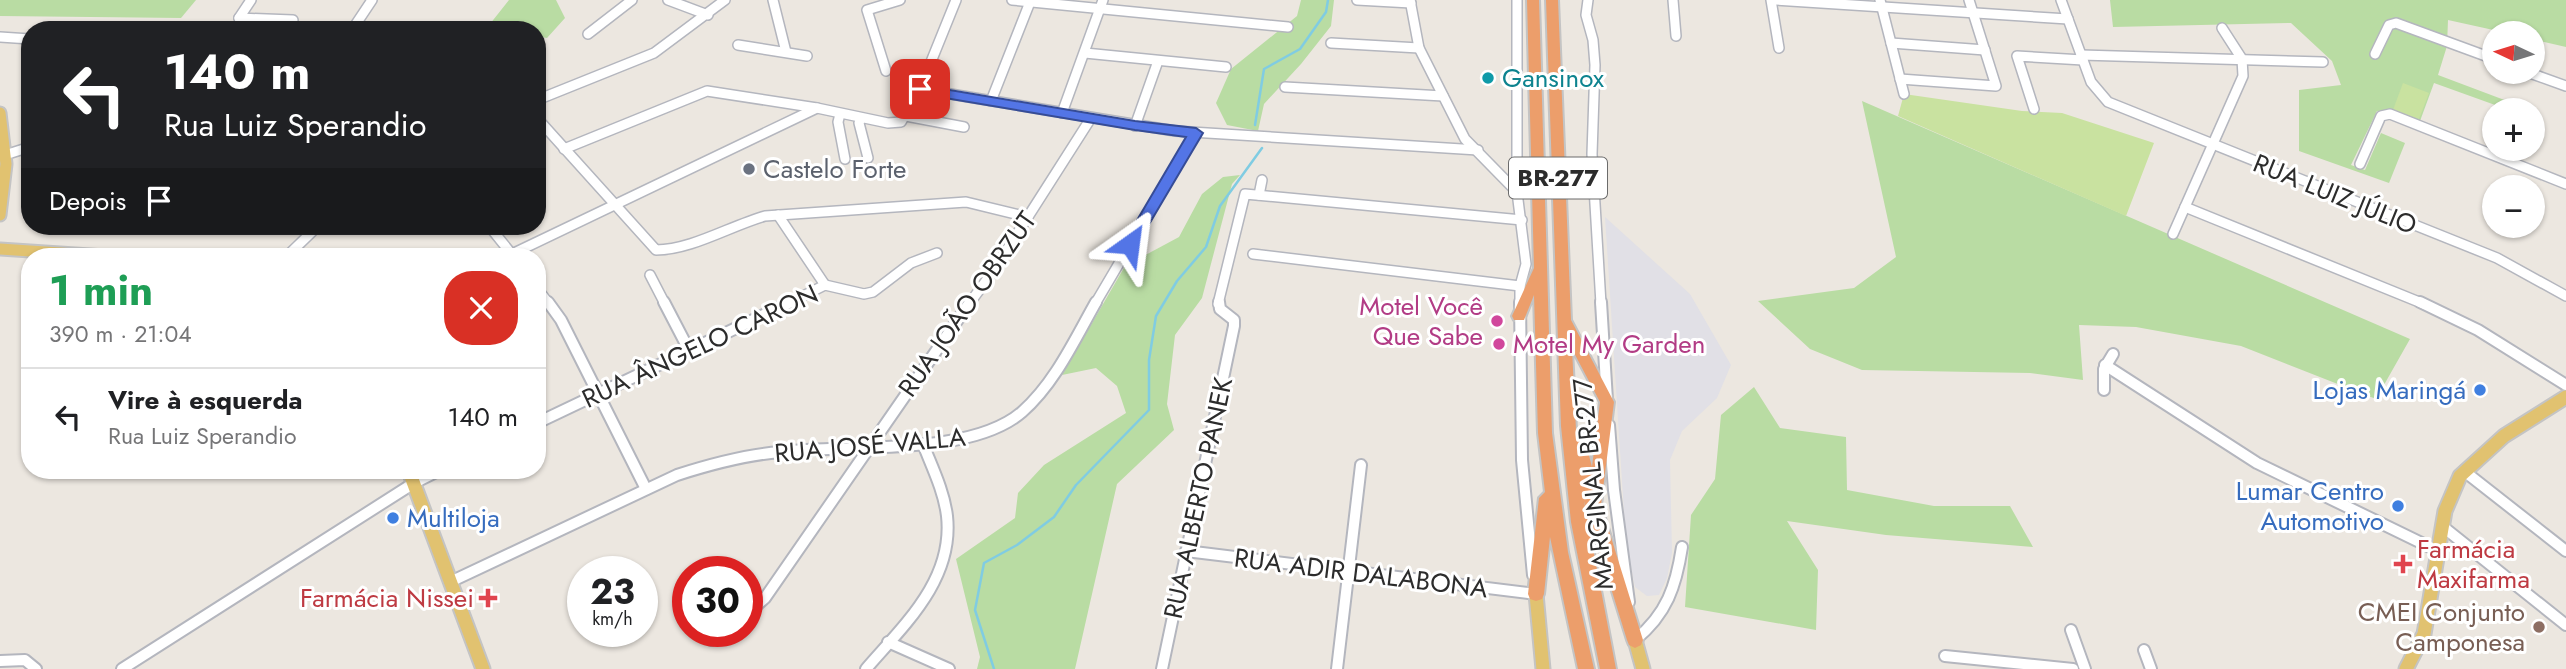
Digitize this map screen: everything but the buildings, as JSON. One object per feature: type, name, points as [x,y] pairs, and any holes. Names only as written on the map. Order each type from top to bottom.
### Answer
[{"type":"highway","name":"BR-277","points":[[1534,0],[1539,268],[1549,476],[1565,579],[1586,669]]},
{"type":"highway","name":"BR-277","points":[[1554,2],[1563,351],[1572,469],[1587,565],[1608,669]]},
{"type":"highway","points":[[1519,316],[1539,268]]},
{"type":"highway","points":[[1562,317],[1607,402],[1594,510]]},
{"type":"highway","points":[[1563,351],[1579,451],[1594,510],[1635,640]]},
{"type":"highway","points":[[1535,594],[1549,476]]},
{"type":"main road","points":[[0,113],[8,154],[6,195],[0,215]]},
{"type":"main road","points":[[0,249],[21,250]]},
{"type":"main road","points":[[2409,668],[2424,635],[2442,526],[2453,489],[2464,471],[2504,436],[2566,397]]},
{"type":"main road","points":[[412,479],[483,669]]},
{"type":"main road","points":[[1535,594],[1543,669]]},
{"type":"main road","name":"MARGINAL BR-277","points":[[1635,640],[1643,669]]},
{"type":"street","points":[[251,0],[239,18],[293,20]]},
{"type":"street","points":[[358,21],[372,0]]},
{"type":"street","points":[[588,34],[632,0]]},
{"type":"street","points":[[668,0],[708,15]]},
{"type":"street","points":[[546,96],[654,53],[725,0]]},
{"type":"street","points":[[774,0],[786,52]]},
{"type":"street","points":[[904,119],[920,89],[956,0]]},
{"type":"street","points":[[1012,0],[1102,4],[1288,27]]},
{"type":"street","points":[[1357,0],[1410,1],[1419,48],[1467,142],[1478,150],[1517,192]]},
{"type":"street","points":[[1517,0],[1517,192],[1526,264],[1520,286],[1519,316],[1522,460],[1535,594]]},
{"type":"street","name":"MARGINAL BR-277","points":[[1588,0],[1586,15],[1595,65],[1592,154],[1607,402],[1614,491],[1635,640]]},
{"type":"street","points":[[1673,0],[1676,36]]},
{"type":"street","points":[[1779,48],[1774,0],[1881,4],[2068,19]]},
{"type":"street","points":[[1900,79],[1996,86],[1969,0]]},
{"type":"street","points":[[2061,0],[2082,57]]},
{"type":"street","points":[[886,71],[867,10],[897,2]]},
{"type":"street","points":[[991,101],[1030,2]]},
{"type":"street","points":[[1062,113],[1102,4]]},
{"type":"street","points":[[1881,4],[1904,94]]},
{"type":"street","points":[[2375,54],[2389,25],[2396,23],[2482,55]]},
{"type":"street","points":[[2173,234],[2241,83],[2244,68],[2242,59],[2222,28]]},
{"type":"street","points":[[0,37],[21,38]]},
{"type":"street","points":[[1331,43],[1419,48]]},
{"type":"street","points":[[1891,43],[1985,50]]},
{"type":"street","points":[[738,45],[807,56]]},
{"type":"street","points":[[1085,53],[1226,67]]},
{"type":"street","points":[[2034,109],[2017,56],[2323,62]]},
{"type":"street","name":"RUA LUIZ JÚLIO","points":[[2082,57],[2094,88],[2117,107],[2497,258],[2566,296]]},
{"type":"street","points":[[1135,125],[1158,61]]},
{"type":"street","points":[[2545,78],[2566,86]]},
{"type":"street","points":[[1285,86],[1444,96]]},
{"type":"street","points":[[920,89],[1196,133],[1478,150]]},
{"type":"street","points":[[564,149],[707,91],[817,107],[861,118],[904,119],[964,127]]},
{"type":"street","points":[[529,248],[817,107]]},
{"type":"street","points":[[840,114],[838,122],[845,159]]},
{"type":"street","points":[[2360,164],[2381,117],[2386,114],[2566,184]]},
{"type":"street","points":[[861,118],[859,123],[868,158]]},
{"type":"street","name":"RUA JOÃO OBRZUT","points":[[763,598],[994,270],[1091,118]]},
{"type":"street","points":[[546,128],[656,250],[674,250],[734,225],[778,215],[967,202],[1028,217]]},
{"type":"street","name":"RUA JOSÉ VALLA","points":[[450,582],[694,468],[731,458],[772,453],[957,441],[995,431],[1020,416],[1051,379],[1196,133]]},
{"type":"street","points":[[8,154],[21,149]]},
{"type":"street","points":[[1262,180],[1258,195],[1522,220]]},
{"type":"street","name":"RUA ALBERTO PANEK","points":[[1162,669],[1234,326],[1233,318],[1218,305],[1245,194],[1258,195]]},
{"type":"street","points":[[2185,207],[2441,312],[2517,350],[2566,385]]},
{"type":"street","points":[[778,215],[825,285]]},
{"type":"street","points":[[295,248],[309,235]]},
{"type":"street","name":"RUA ÂNGELO CARON","points":[[546,419],[825,285],[864,295],[873,292],[911,262],[937,253]]},
{"type":"street","points":[[1252,254],[1520,286]]},
{"type":"street","points":[[650,275],[690,352]]},
{"type":"street","points":[[546,300],[561,320],[646,489]]},
{"type":"street","points":[[2104,390],[2105,365],[2113,354]]},
{"type":"street","points":[[2105,365],[2257,463],[2438,551]]},
{"type":"street","points":[[866,669],[933,585],[941,572],[948,545],[944,502],[923,444]]},
{"type":"street","points":[[1337,669],[1361,465]]},
{"type":"street","points":[[2464,471],[2566,551]]},
{"type":"street","points":[[122,669],[408,479]]},
{"type":"street","points":[[2442,526],[2566,625]]},
{"type":"street","points":[[1635,640],[1651,628],[1668,607],[1682,547]]},
{"type":"street","name":"RUA ADIR DALABONA","points":[[1186,551],[1535,594]]},
{"type":"street","points":[[2071,630],[2085,669]]},
{"type":"street","points":[[888,642],[949,669]]},
{"type":"street","points":[[2144,650],[2151,669]]},
{"type":"street","points":[[1945,656],[2073,669]]},
{"type":"street","points":[[0,661],[21,659],[33,664],[36,669]]},
{"type":"shaded area","points":[[1605,217],[1690,294],[1731,365],[1717,398],[1682,431],[1670,460],[1672,553],[1667,578],[1659,595],[1647,596],[1635,587],[1626,544]]},
{"type":"green space","points":[[0,0],[196,0],[181,18],[0,16]]},
{"type":"green space","points":[[509,0],[556,0],[565,18],[547,38],[546,21],[492,21]]},
{"type":"green space","points":[[1301,0],[1334,0],[1331,26],[1264,104],[1258,131],[1227,125],[1216,103],[1231,69],[1297,16]]},
{"type":"green space","points":[[2110,0],[2566,0],[2566,47],[2545,42],[2545,21],[2482,21],[2482,27],[2448,20],[2447,46],[2438,75],[2499,98],[2482,98],[2482,100],[2434,83],[2420,121],[2395,112],[2377,111],[2351,165],[2365,170],[2381,133],[2405,143],[2389,183],[2299,151],[2299,90],[2341,85],[2332,61],[2291,23],[2113,27]]},
{"type":"green space","points":[[2403,83],[2429,93],[2419,119],[2393,110]]},
{"type":"green space","points":[[1904,94],[2022,111],[2062,113],[2154,143],[2126,216],[1898,116]]},
{"type":"green space","points":[[1862,101],[2410,339],[2376,399],[2241,346],[2136,327],[2079,325],[2083,380],[2030,373],[1862,370],[1810,349],[1758,301],[1854,288],[1896,257]]},
{"type":"green space","points":[[1240,175],[1232,184],[1202,298],[1175,335],[1167,404],[1174,430],[1117,484],[1075,669],[977,669],[980,657],[956,559],[1015,518],[1018,493],[1044,465],[1126,413],[1117,386],[1096,368],[1062,375],[1125,266],[1179,237],[1202,194],[1223,177]]},
{"type":"green space","points":[[1754,387],[1780,428],[1846,437],[1847,490],[1934,506],[2010,506],[2033,547],[1886,535],[1787,521],[1818,570],[1816,630],[1685,607],[1691,515],[1715,479],[1721,415]]},
{"type":"waterway","points":[[1255,125],[1264,69],[1300,49],[1326,12],[1328,0]]},
{"type":"waterway","points":[[994,669],[975,610],[984,563],[1017,545],[1054,517],[1076,485],[1149,410],[1149,360],[1156,316],[1177,281],[1206,247],[1220,206],[1262,148]]},
{"type":"place","name":"Gansinox","points":[[1488,78]]},
{"type":"place","name":"Castelo Forte","points":[[749,169]]},
{"type":"place","name":"Motel Você Que Sabe","points":[[1497,321]]},
{"type":"place","name":"Motel My Garden","points":[[1499,344]]},
{"type":"place","name":"Lojas Maringá","points":[[2480,390]]},
{"type":"place","name":"Lumar Centro Automotivo","points":[[2398,506]]},
{"type":"place","name":"Multiloja","points":[[393,518]]},
{"type":"place","name":"Farmácia Maxifarma","points":[[2403,564]]},
{"type":"place","name":"Farmácia Nissei","points":[[488,598]]},
{"type":"place","name":"CMEI Conjunto Camponesa","points":[[2539,627]]},
{"type":"route","points":[[920,89],[1196,133],[1130,244]]}]
